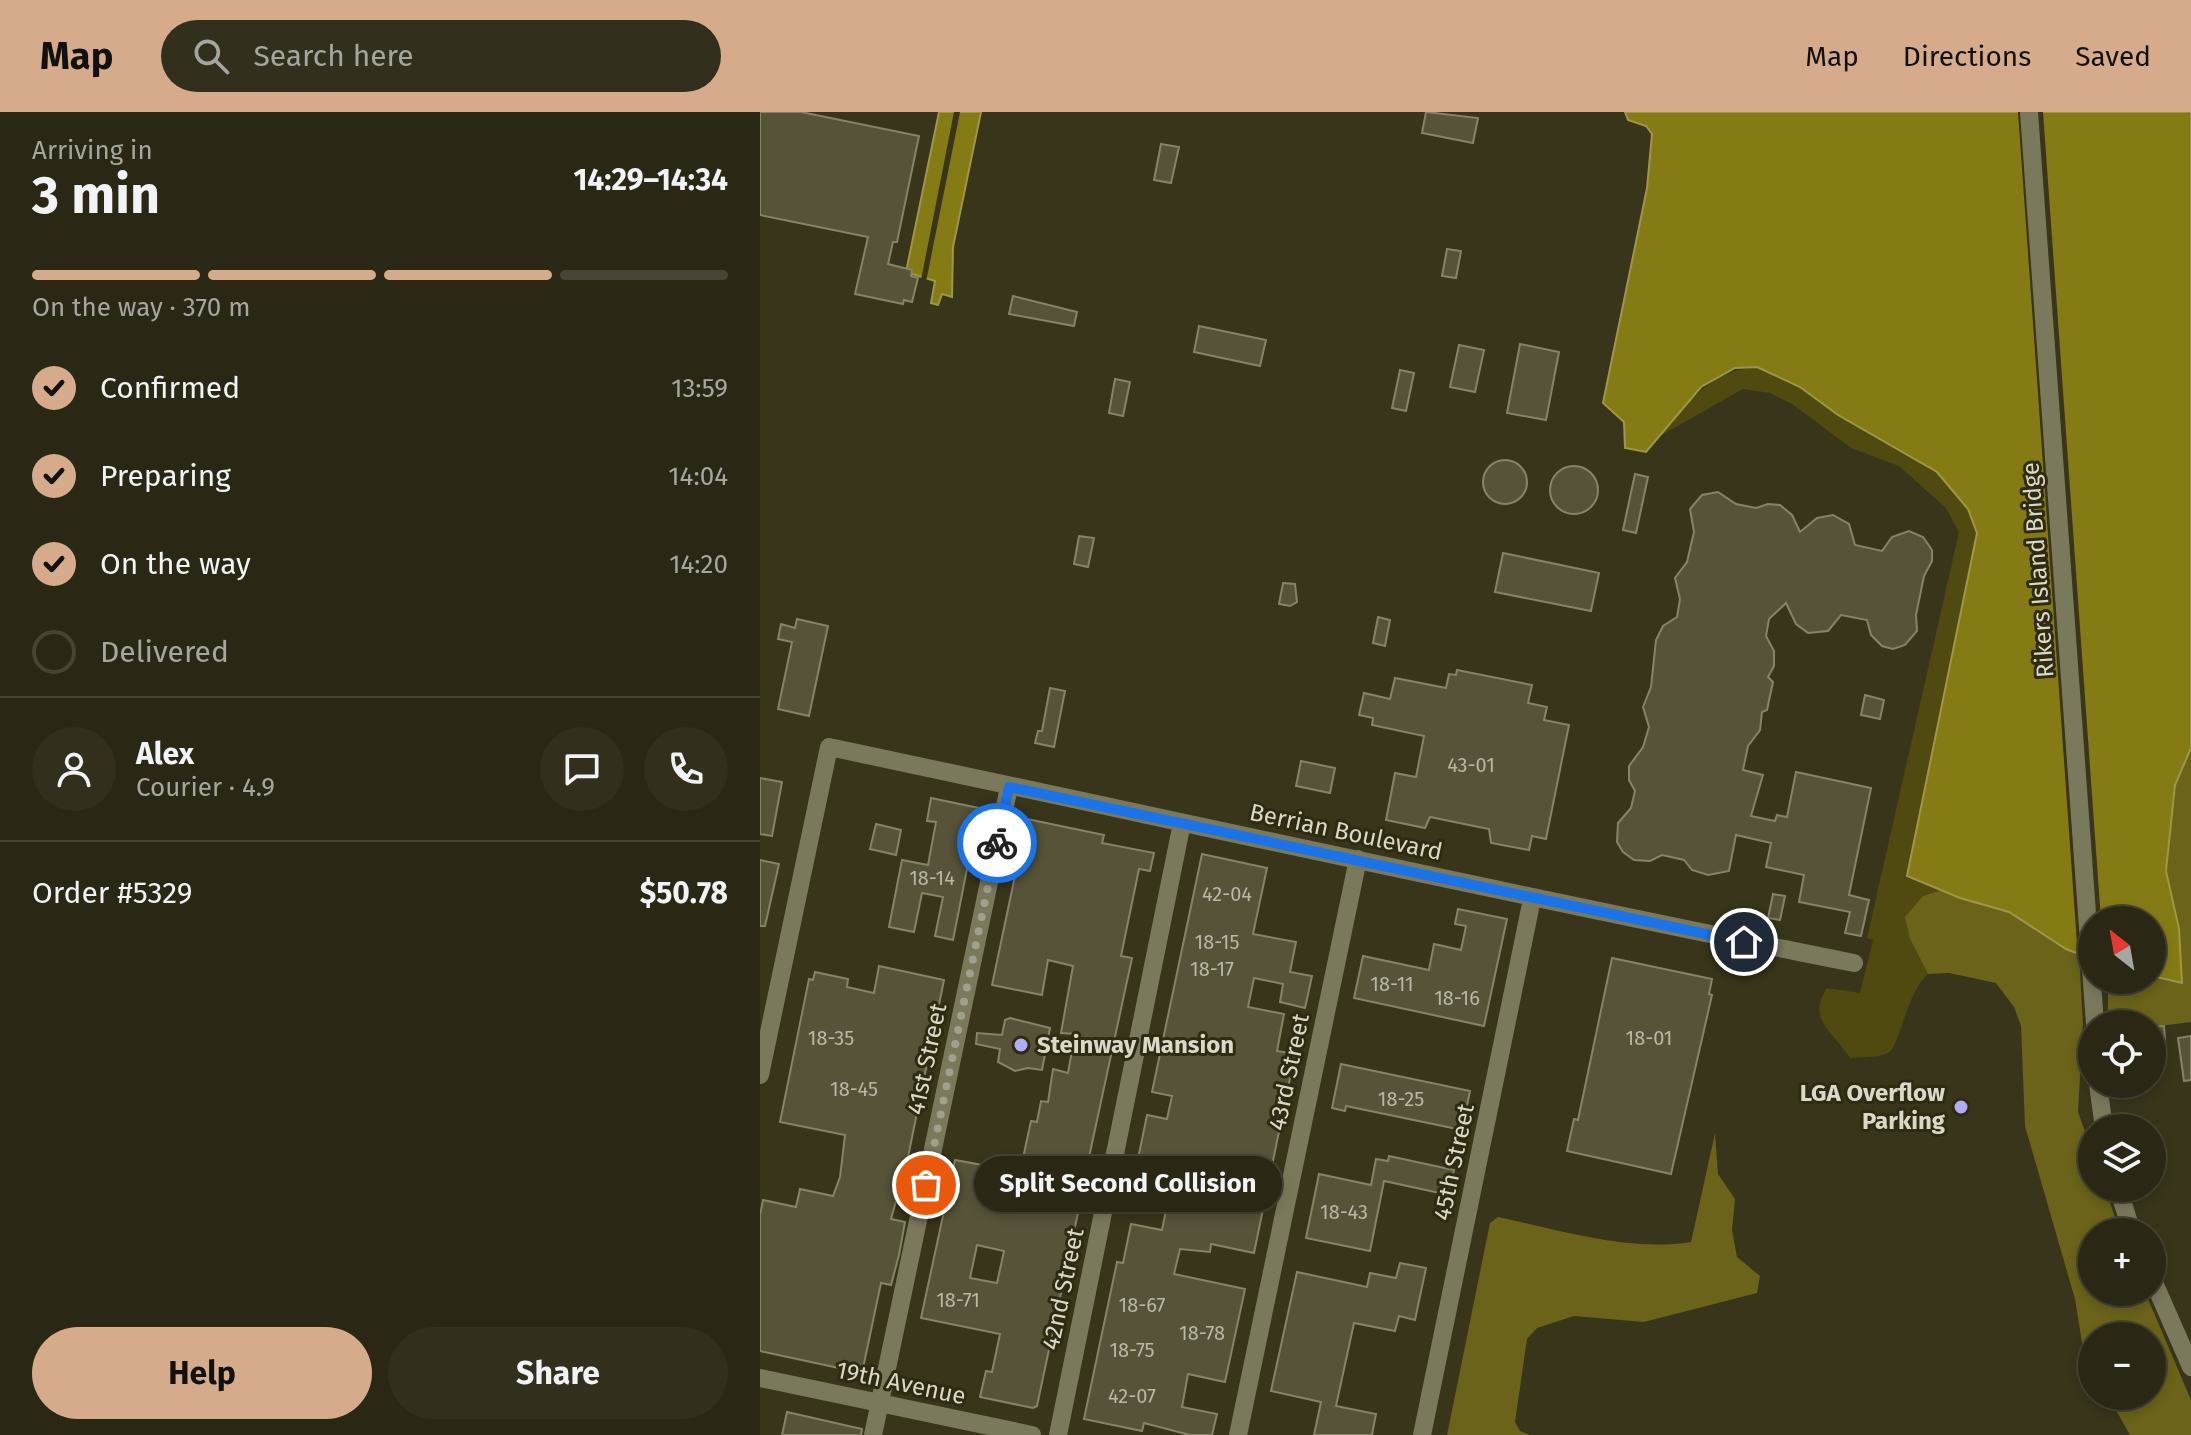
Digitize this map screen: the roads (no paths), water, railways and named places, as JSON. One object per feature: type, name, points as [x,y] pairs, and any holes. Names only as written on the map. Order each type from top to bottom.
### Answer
[{"type":"street","name":"Rikers Island Bridge","points":[[2029,112],[2094,1010]]},
{"type":"street","name":"Berrian Boulevard","points":[[760,1075],[829,747],[1532,899],[1854,963]]},
{"type":"street","name":"41st Street","points":[[873,1435],[1009,787]]},
{"type":"street","name":"42nd Street","points":[[1058,1435],[1182,823]]},
{"type":"street","name":"43rd Street","points":[[1238,1435],[1358,859]]},
{"type":"street","name":"45th Street","points":[[1422,1435],[1532,899]]},
{"type":"street","points":[[2164,1306],[2191,1367]]},
{"type":"street","name":"19th Avenue","points":[[760,1378],[1032,1435]]},
{"type":"place","name":"Steinway Mansion","points":[[1021,1045]]},
{"type":"place","name":"LGA Overflow Parking","points":[[1961,1107]]},
{"type":"place","name":"Split Second Collision","points":[[926,1185]]}]
